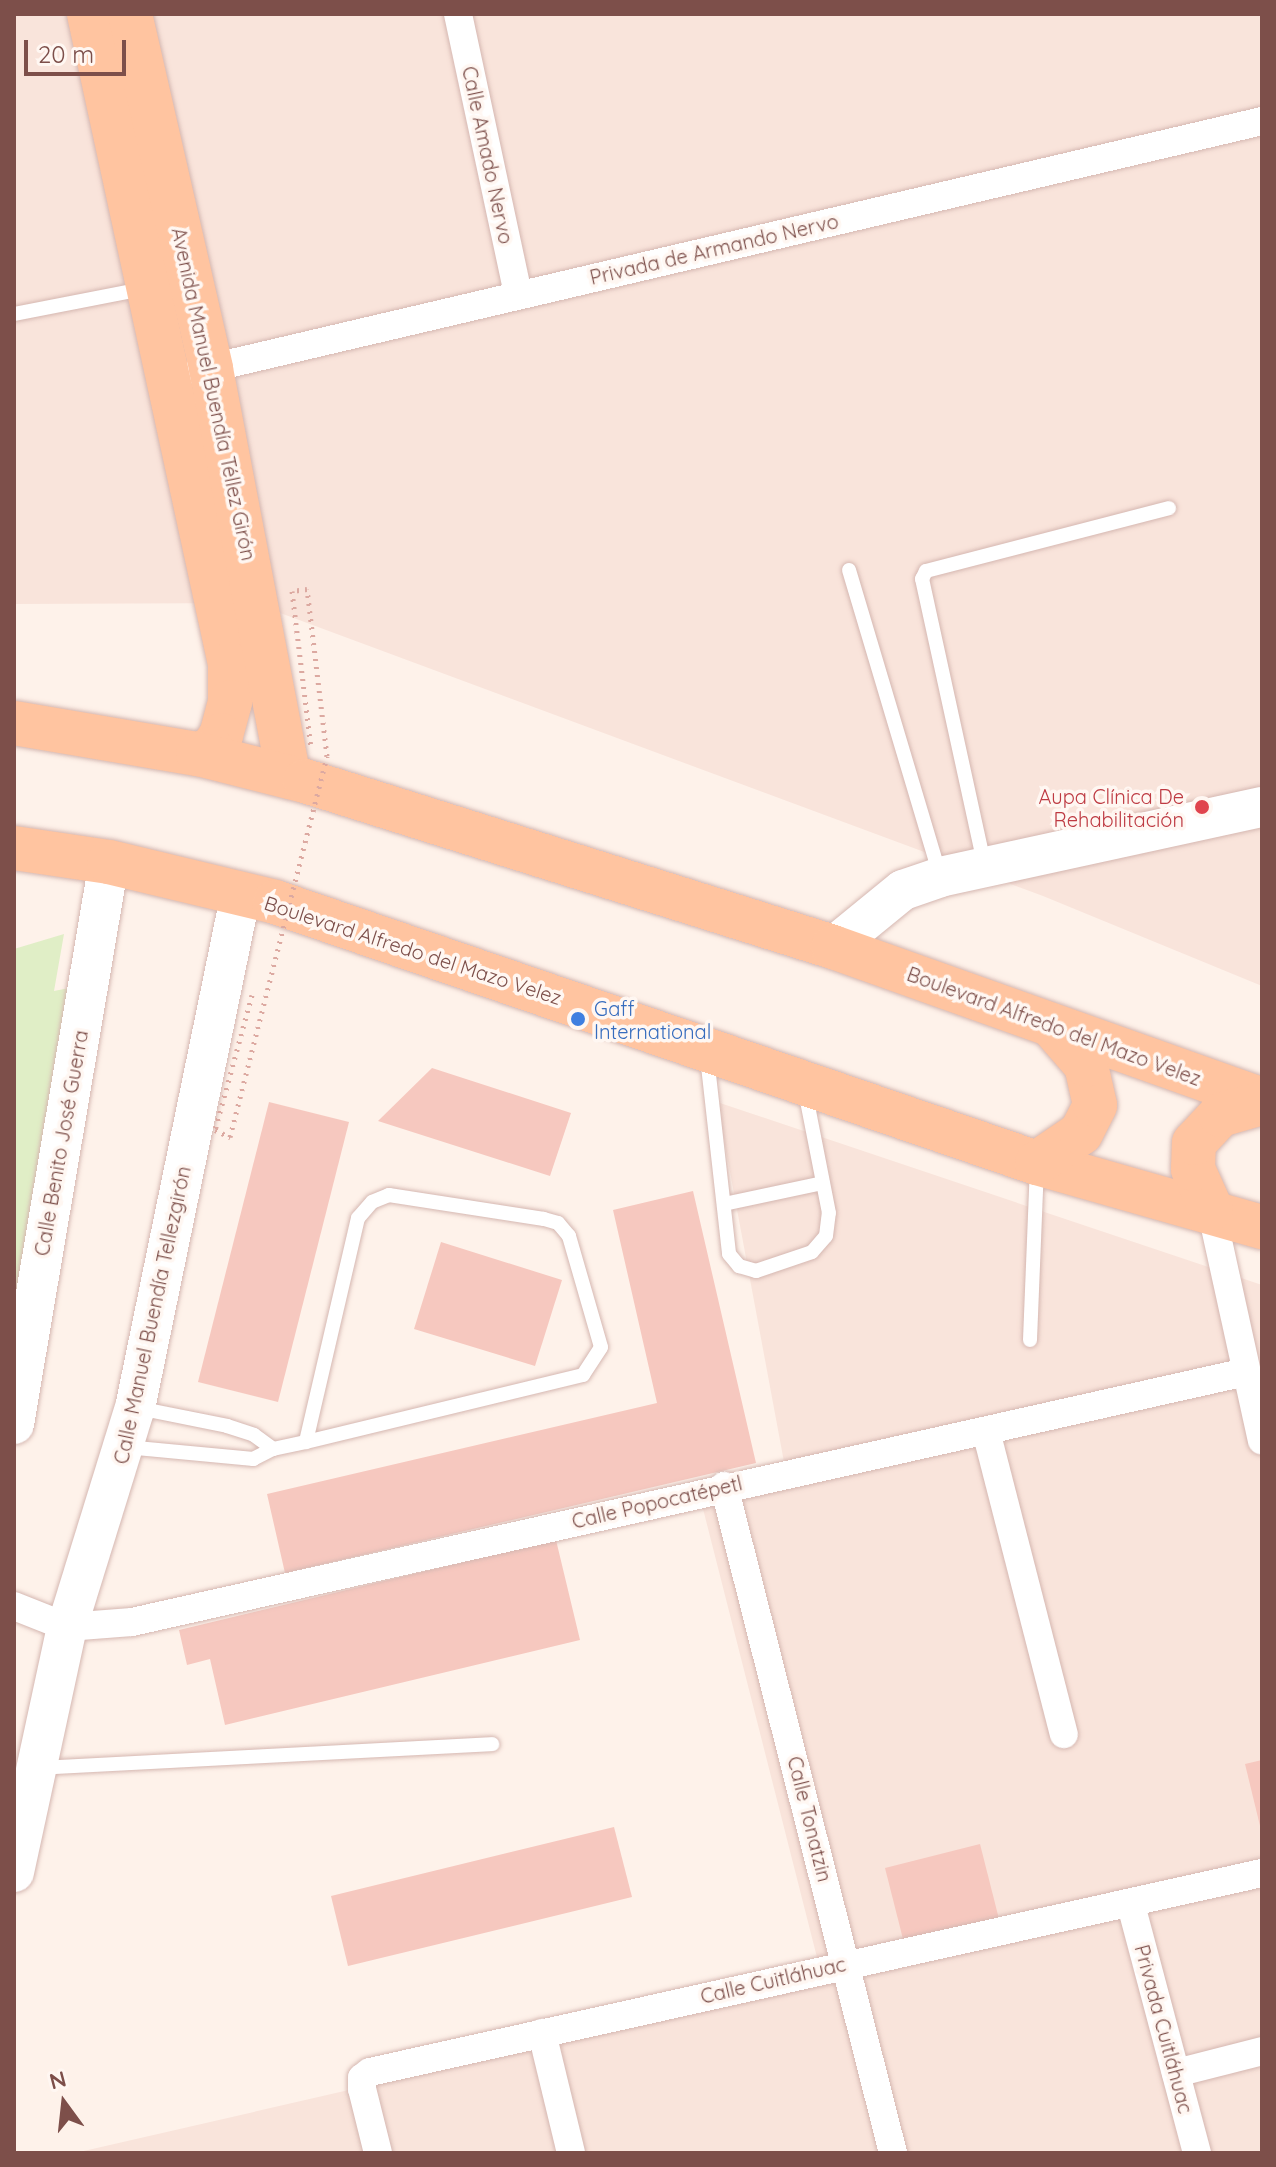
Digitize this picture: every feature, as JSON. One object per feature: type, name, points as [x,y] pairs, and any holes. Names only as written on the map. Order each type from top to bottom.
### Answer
[{"type":"main road","name":"Avenida Manuel Buendía Téllez Girón","points":[[89,14],[165,378],[230,664],[230,702],[221,735],[212,749],[198,754]]},
{"type":"main road","name":"Avenida Manuel Buendía Téllez Girón","points":[[130,14],[300,762]]},
{"type":"main road","name":"Boulevard Alfredo del Mazo Velez","points":[[14,723],[198,754],[300,762],[833,947],[1262,1101]]},
{"type":"main road","points":[[833,947],[903,890],[940,877],[1262,807]]},
{"type":"main road","name":"Boulevard Alfredo del Mazo Velez","points":[[14,848],[109,862],[241,893],[706,1048],[1037,1163],[1211,1209],[1262,1227]]},
{"type":"main road","name":"Calle Benito José Guerra","points":[[14,1424],[109,862]]},
{"type":"main road","name":"Calle Manuel Buendía Tellezgirón","points":[[14,1872],[34,1768],[67,1627],[126,1447],[241,893]]},
{"type":"main road","points":[[1037,1163],[1081,1133],[1095,1105],[1086,1065],[1051,1026]]},
{"type":"main road","points":[[1211,1209],[1193,1169],[1194,1143],[1220,1115],[1262,1101]]},
{"type":"street","name":"Calle Amado Nervo","points":[[458,14],[518,295]]},
{"type":"street","name":"Privada de Armando Nervo","points":[[165,378],[1262,121]]},
{"type":"street","points":[[1211,1209],[1262,1440]]},
{"type":"street","name":"Calle Popocatépetl","points":[[67,1627],[132,1622],[724,1486],[1246,1372]]},
{"type":"street","points":[[986,1431],[1064,1734]]},
{"type":"street","name":"Calle Tonatzin","points":[[724,1486],[893,2153]]},
{"type":"street","points":[[14,1606],[67,1627]]},
{"type":"street","name":"Calle Cuitláhuac","points":[[378,2153],[362,2089],[362,2078],[370,2072],[847,1963],[1131,1905],[1262,1873]]},
{"type":"street","name":"Privada Cuitláhuac","points":[[1131,1905],[1197,2153]]},
{"type":"street","points":[[542,2033],[571,2153]]},
{"type":"street","points":[[1176,2073],[1262,2051]]},
{"type":"lane","points":[[14,314],[147,287]]},
{"type":"lane","points":[[985,869],[922,579],[926,571],[1169,508]]},
{"type":"lane","points":[[849,570],[940,877]]},
{"type":"lane","points":[[706,1048],[729,1254],[739,1266],[756,1271],[812,1252],[826,1236],[829,1213],[803,1081]]},
{"type":"lane","points":[[1030,1340],[1037,1163]]},
{"type":"lane","points":[[724,1204],[823,1183]]},
{"type":"lane","points":[[126,1447],[214,1459],[253,1459],[273,1449],[306,1442],[583,1375],[601,1347],[569,1236],[558,1223],[544,1219],[389,1195],[372,1202],[358,1218],[306,1442]]},
{"type":"lane","points":[[135,1408],[227,1426],[254,1435],[273,1449]]},
{"type":"lane","points":[[34,1768],[492,1744]]},
{"type":"path","points":[[252,995],[215,1130],[230,1137],[327,756],[307,589],[292,591],[300,762]]},
{"type":"shaded area","points":[[14,14],[1262,14],[1262,986],[1043,896],[253,603],[14,604]]},
{"type":"shaded area","points":[[717,1102],[1262,1285],[1262,2153],[75,2153],[823,1981],[700,1497],[784,1462]]},
{"type":"green space","points":[[64,934],[54,991],[69,988],[14,1335],[14,949]]},
{"type":"building","points":[[432,1068],[571,1113],[550,1176],[378,1121]]},
{"type":"building","points":[[269,1102],[349,1122],[278,1402],[198,1382]]},
{"type":"building","points":[[693,1191],[756,1463],[285,1573],[267,1494],[657,1403],[613,1210]]},
{"type":"building","points":[[441,1242],[562,1280],[535,1366],[414,1329]]},
{"type":"building","points":[[556,1540],[580,1640],[225,1725],[210,1659],[187,1665],[179,1630]]},
{"type":"building","points":[[1262,1760],[1262,1830],[1261,1830],[1245,1764]]},
{"type":"building","points":[[614,1827],[632,1897],[348,1966],[331,1896]]},
{"type":"building","points":[[980,1844],[1000,1923],[905,1947],[885,1868]]},
{"type":"place","name":"Aupa Clínica De Rehabilitación","points":[[1202,807]]},
{"type":"place","name":"Gaff International","points":[[578,1019]]}]
